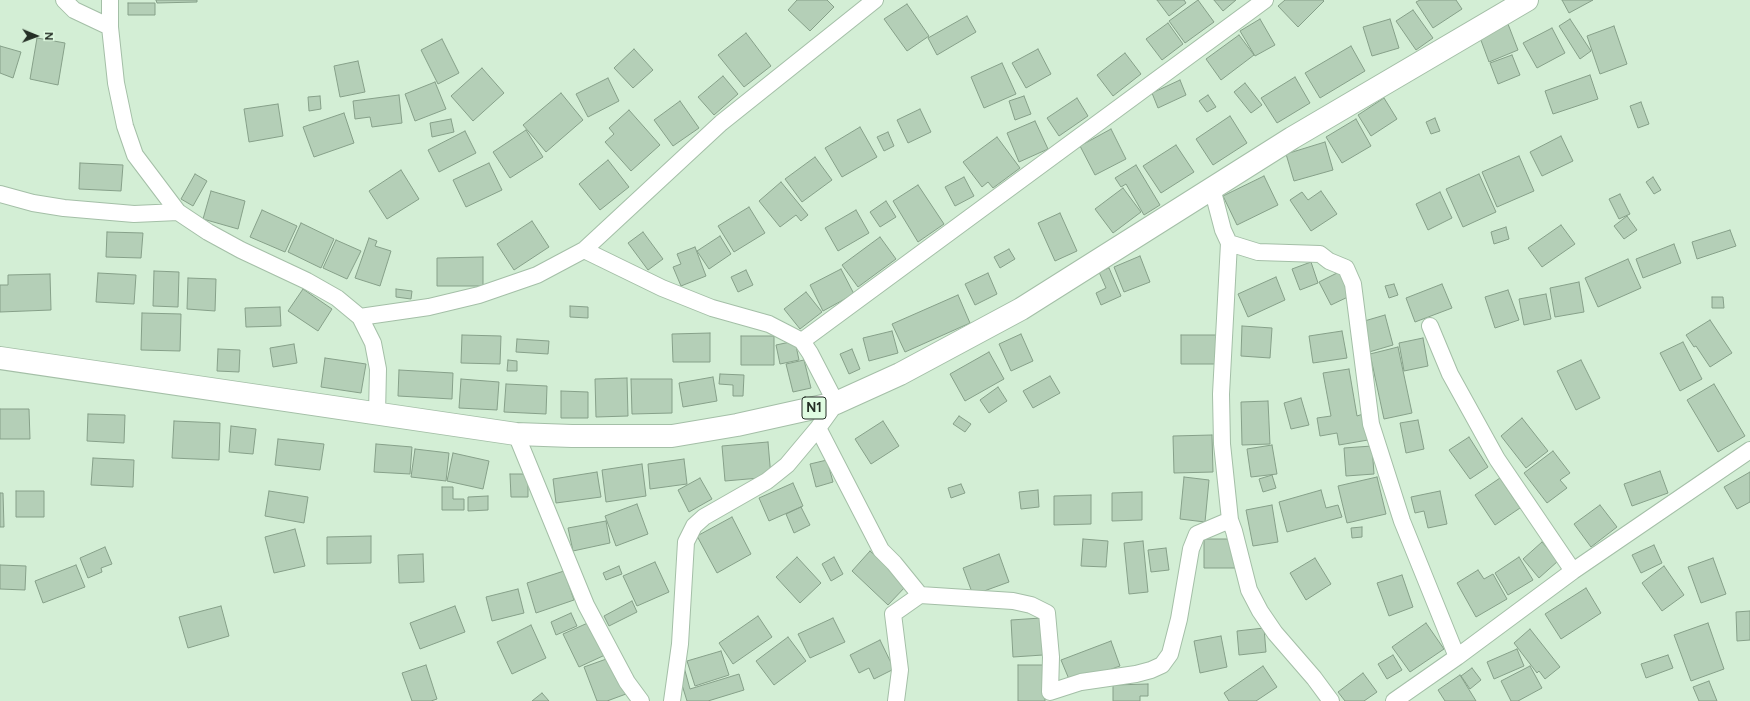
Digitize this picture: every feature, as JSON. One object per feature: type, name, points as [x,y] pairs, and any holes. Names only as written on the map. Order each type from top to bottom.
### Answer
[{"type":"main road","name":"N1","points":[[0,358],[516,434],[572,436],[672,436],[737,425],[836,403],[900,374],[1021,309],[1292,138],[1527,0]]},
{"type":"street","points":[[64,0],[74,10],[110,27]]},
{"type":"street","points":[[110,0],[110,27],[116,84],[125,126],[135,155],[178,212],[208,232],[241,250],[307,281],[337,298],[360,317],[373,343],[378,370],[377,414]]},
{"type":"street","points":[[360,317],[429,307],[479,295],[537,276],[584,250],[721,123],[875,0]]},
{"type":"street","points":[[802,342],[1265,0]]},
{"type":"street","points":[[1212,188],[1223,230],[1229,243],[1221,394],[1222,444],[1230,520],[1249,590],[1260,611],[1275,633],[1314,678],[1331,701]]},
{"type":"street","points":[[0,194],[33,203],[64,208],[134,214],[178,212]]},
{"type":"street","points":[[1229,243],[1258,252],[1320,254],[1330,261],[1346,268],[1353,284],[1371,424],[1402,520],[1457,657]]},
{"type":"street","points":[[584,250],[662,288],[712,308],[769,324],[802,342],[810,353],[836,403],[818,428],[787,465],[767,481],[704,517],[694,526],[686,542],[680,644],[672,701]]},
{"type":"street","points":[[1430,326],[1450,374],[1497,459],[1573,571]]},
{"type":"street","points":[[818,428],[881,550],[894,563],[920,595]]},
{"type":"street","points":[[516,434],[586,605],[627,682],[641,701]]},
{"type":"street","points":[[1394,701],[1457,657],[1573,571],[1750,450]]},
{"type":"street","points":[[896,701],[900,670],[893,614],[920,595],[1013,601],[1031,605],[1047,613],[1051,657],[1049,696],[1081,682],[1136,674],[1151,670],[1162,664],[1170,654],[1178,626],[1191,549],[1197,534],[1230,520]]},
{"type":"building","points":[[156,0],[197,0],[197,2],[157,3]]},
{"type":"building","points":[[797,0],[827,0],[834,7],[810,31],[788,10]]},
{"type":"building","points":[[1157,0],[1184,0],[1186,3],[1169,16]]},
{"type":"building","points":[[1198,0],[1214,22],[1185,43],[1169,21]]},
{"type":"building","points":[[1214,0],[1236,0],[1223,11]]},
{"type":"building","points":[[1285,0],[1324,1],[1298,27],[1278,6]]},
{"type":"building","points":[[1420,0],[1456,0],[1462,9],[1433,28],[1416,2]]},
{"type":"building","points":[[1562,0],[1593,0],[1569,13]]},
{"type":"building","points":[[128,3],[155,3],[155,15],[128,15]]},
{"type":"building","points":[[907,4],[929,36],[907,51],[884,19]]},
{"type":"building","points":[[1413,10],[1433,38],[1416,50],[1396,21]]},
{"type":"building","points":[[967,16],[976,32],[937,55],[928,38]]},
{"type":"building","points":[[1260,19],[1275,45],[1255,56],[1240,31]]},
{"type":"building","points":[[1390,19],[1399,48],[1372,56],[1363,27]]},
{"type":"building","points":[[1570,19],[1591,51],[1580,59],[1559,26]]},
{"type":"building","points":[[1168,23],[1183,44],[1162,60],[1146,39]]},
{"type":"building","points":[[1508,24],[1518,50],[1489,62],[1479,35]]},
{"type":"building","points":[[1614,26],[1627,64],[1600,74],[1587,36]]},
{"type":"building","points":[[1552,28],[1565,53],[1537,68],[1523,43]]},
{"type":"building","points":[[746,33],[771,66],[744,87],[718,55]]},
{"type":"building","points":[[1239,35],[1254,55],[1221,80],[1206,59]]},
{"type":"building","points":[[37,38],[65,43],[58,85],[30,79]]},
{"type":"building","points":[[442,39],[459,73],[438,84],[421,50]]},
{"type":"building","points":[[0,46],[21,52],[13,78],[0,73]]},
{"type":"building","points":[[1351,46],[1365,71],[1320,98],[1305,73]]},
{"type":"building","points":[[634,49],[653,70],[633,88],[614,68]]},
{"type":"building","points":[[1038,49],[1051,74],[1026,88],[1012,63]]},
{"type":"building","points":[[1125,53],[1141,74],[1113,96],[1097,75]]},
{"type":"building","points":[[1512,55],[1520,75],[1498,84],[1490,63]]},
{"type":"building","points":[[358,61],[365,92],[340,97],[334,66]]},
{"type":"building","points":[[1002,63],[1016,94],[984,108],[971,77]]},
{"type":"building","points":[[482,68],[504,93],[473,121],[451,96]]},
{"type":"building","points":[[1590,75],[1598,99],[1553,114],[1545,91]]},
{"type":"building","points":[[723,76],[738,94],[714,115],[698,97]]},
{"type":"building","points":[[1295,77],[1310,103],[1277,123],[1261,98]]},
{"type":"building","points":[[608,78],[619,101],[588,117],[576,94]]},
{"type":"building","points":[[1180,80],[1186,95],[1158,108],[1152,93]]},
{"type":"building","points":[[435,82],[446,109],[415,121],[405,94]]},
{"type":"building","points":[[1245,83],[1262,105],[1251,113],[1234,92]]},
{"type":"building","points":[[561,93],[583,120],[546,152],[523,125]]},
{"type":"building","points":[[399,95],[402,123],[372,127],[370,117],[355,119],[353,101]]},
{"type":"building","points":[[1208,95],[1216,107],[1207,112],[1199,101]]},
{"type":"building","points":[[320,96],[321,109],[309,111],[308,97]]},
{"type":"building","points":[[1024,96],[1031,114],[1015,120],[1009,101]]},
{"type":"building","points":[[1077,98],[1088,116],[1059,136],[1047,118]]},
{"type":"building","points":[[1384,98],[1397,119],[1371,136],[1358,115]]},
{"type":"building","points":[[680,101],[699,128],[673,146],[654,120]]},
{"type":"building","points":[[1641,102],[1649,124],[1638,128],[1630,106]]},
{"type":"building","points":[[278,104],[283,136],[249,142],[244,109]]},
{"type":"building","points":[[920,109],[931,132],[908,143],[897,120]]},
{"type":"building","points":[[629,110],[660,145],[631,171],[605,142],[614,134],[609,128]]},
{"type":"building","points":[[344,113],[354,143],[314,157],[303,127]]},
{"type":"building","points":[[1230,116],[1247,143],[1213,165],[1196,139]]},
{"type":"building","points":[[1435,118],[1440,131],[1431,134],[1426,122]]},
{"type":"building","points":[[451,119],[454,132],[432,137],[430,123]]},
{"type":"building","points":[[1356,119],[1371,146],[1342,163],[1326,137]]},
{"type":"building","points":[[1035,121],[1048,149],[1019,162],[1007,133]]},
{"type":"building","points":[[860,127],[877,157],[842,177],[825,148]]},
{"type":"building","points":[[1111,129],[1126,159],[1095,175],[1080,146]]},
{"type":"building","points":[[526,130],[543,157],[510,178],[493,152]]},
{"type":"building","points":[[465,131],[476,153],[439,172],[428,150]]},
{"type":"building","points":[[888,132],[894,146],[884,151],[877,137]]},
{"type":"building","points":[[1561,136],[1573,161],[1542,176],[1530,152]]},
{"type":"building","points":[[997,137],[1020,168],[993,188],[988,182],[982,187],[963,162]]},
{"type":"building","points":[[1325,142],[1333,170],[1294,181],[1286,154]]},
{"type":"building","points":[[1176,145],[1194,172],[1161,193],[1143,166]]},
{"type":"building","points":[[1519,156],[1534,191],[1497,207],[1482,172]]},
{"type":"building","points":[[815,157],[832,180],[802,202],[785,179]]},
{"type":"building","points":[[608,160],[629,187],[600,210],[579,184]]},
{"type":"building","points":[[80,163],[123,165],[121,191],[79,189]]},
{"type":"building","points":[[489,163],[502,190],[466,207],[453,180]]},
{"type":"building","points":[[1136,165],[1160,205],[1144,215],[1126,184],[1121,187],[1115,178]]},
{"type":"building","points":[[401,170],[419,199],[387,219],[369,191]]},
{"type":"building","points":[[195,174],[207,181],[193,206],[181,199]]},
{"type":"building","points":[[1479,174],[1496,212],[1463,227],[1446,189]]},
{"type":"building","points":[[1264,176],[1278,205],[1237,225],[1223,196]]},
{"type":"building","points":[[964,177],[974,196],[955,206],[945,187]]},
{"type":"building","points":[[1653,177],[1661,190],[1654,194],[1646,182]]},
{"type":"building","points":[[781,182],[808,215],[801,221],[796,215],[780,227],[759,201]]},
{"type":"building","points":[[918,185],[944,224],[918,242],[893,201]]},
{"type":"building","points":[[1123,188],[1141,212],[1113,233],[1095,209]]},
{"type":"building","points":[[211,191],[245,201],[238,229],[203,219]]},
{"type":"building","points":[[1321,191],[1337,214],[1311,231],[1290,200],[1302,192],[1308,200]]},
{"type":"building","points":[[1440,192],[1452,218],[1428,230],[1416,204]]},
{"type":"building","points":[[1620,194],[1630,214],[1619,219],[1609,199]]},
{"type":"building","points":[[886,201],[896,217],[880,227],[870,212]]},
{"type":"building","points":[[749,207],[765,233],[734,252],[718,226]]},
{"type":"building","points":[[262,210],[297,226],[285,252],[250,237]]},
{"type":"building","points":[[856,210],[869,233],[838,251],[825,228]]},
{"type":"building","points":[[1060,213],[1077,251],[1055,261],[1038,223]]},
{"type":"building","points":[[1627,216],[1637,230],[1624,239],[1614,226]]},
{"type":"building","points":[[532,221],[549,247],[514,270],[497,244]]},
{"type":"building","points":[[301,223],[334,239],[321,268],[288,252]]},
{"type":"building","points":[[1561,225],[1575,244],[1542,267],[1528,248]]},
{"type":"building","points":[[1506,227],[1509,239],[1494,244],[1491,232]]},
{"type":"building","points":[[1730,230],[1736,246],[1697,259],[1692,242]]},
{"type":"building","points":[[107,232],[143,233],[141,258],[106,257]]},
{"type":"building","points":[[643,232],[663,259],[648,270],[628,243]]},
{"type":"building","points":[[720,236],[731,254],[709,269],[697,251]]},
{"type":"building","points":[[880,237],[896,259],[858,287],[842,265]]},
{"type":"building","points":[[369,238],[377,241],[375,246],[391,251],[380,286],[355,278]]},
{"type":"building","points":[[336,240],[361,251],[347,279],[323,268]]},
{"type":"building","points":[[1674,244],[1681,263],[1643,278],[1636,259]]},
{"type":"building","points":[[695,247],[706,276],[681,286],[673,267],[681,264],[677,254]]},
{"type":"building","points":[[1009,249],[1015,259],[1000,268],[994,257]]},
{"type":"building","points":[[1140,256],[1150,282],[1124,292],[1114,267]]},
{"type":"building","points":[[483,257],[483,286],[437,286],[437,258]]},
{"type":"building","points":[[1628,259],[1641,288],[1598,307],[1585,278]]},
{"type":"building","points":[[1311,262],[1318,283],[1300,290],[1292,269]]},
{"type":"building","points":[[1109,268],[1121,296],[1101,305],[1096,293],[1106,288],[1099,272]]},
{"type":"building","points":[[841,269],[854,294],[823,311],[810,285]]},
{"type":"building","points":[[746,270],[753,285],[738,292],[731,277]]},
{"type":"building","points":[[154,271],[179,272],[178,307],[153,306]]},
{"type":"building","points":[[1339,272],[1350,296],[1331,305],[1319,282]]},
{"type":"building","points":[[98,273],[136,275],[134,304],[96,302]]},
{"type":"building","points":[[988,273],[997,294],[975,305],[965,284]]},
{"type":"building","points":[[50,274],[51,310],[0,312],[0,285],[8,285],[8,275]]},
{"type":"building","points":[[1276,277],[1285,300],[1248,317],[1238,294]]},
{"type":"building","points":[[188,278],[216,279],[215,311],[187,309]]},
{"type":"building","points":[[1579,282],[1584,312],[1555,317],[1550,288]]},
{"type":"building","points":[[1394,284],[1398,295],[1389,298],[1385,286]]},
{"type":"building","points":[[1442,284],[1452,308],[1415,322],[1406,298]]},
{"type":"building","points":[[303,289],[332,309],[318,331],[288,311]]},
{"type":"building","points":[[396,289],[412,291],[411,299],[396,297]]},
{"type":"building","points":[[1508,290],[1519,320],[1495,328],[1485,297]]},
{"type":"building","points":[[806,292],[822,312],[800,329],[784,309]]},
{"type":"building","points":[[1546,294],[1551,319],[1524,325],[1519,299]]},
{"type":"building","points":[[958,295],[970,323],[905,352],[892,324]]},
{"type":"building","points":[[1712,297],[1723,297],[1724,308],[1712,308]]},
{"type":"building","points":[[570,306],[588,307],[588,318],[570,317]]},
{"type":"building","points":[[280,307],[281,326],[246,327],[245,308]]},
{"type":"building","points":[[142,313],[181,314],[180,351],[141,350]]},
{"type":"building","points":[[1385,315],[1393,345],[1369,352],[1361,322]]},
{"type":"building","points":[[1710,320],[1732,353],[1710,367],[1696,346],[1694,347],[1686,335]]},
{"type":"building","points":[[1242,326],[1272,328],[1270,358],[1241,356]]},
{"type":"building","points":[[892,331],[898,353],[869,361],[863,338]]},
{"type":"building","points":[[1342,331],[1347,358],[1313,363],[1309,336]]},
{"type":"building","points":[[710,333],[710,362],[673,362],[672,334]]},
{"type":"building","points":[[1021,334],[1033,361],[1011,371],[999,344]]},
{"type":"building","points":[[462,335],[501,336],[500,364],[461,363]]},
{"type":"building","points":[[1181,335],[1216,335],[1215,364],[1181,364]]},
{"type":"building","points":[[741,336],[774,336],[774,365],[741,365]]},
{"type":"building","points":[[1423,338],[1428,366],[1404,371],[1399,343]]},
{"type":"building","points":[[517,339],[549,341],[548,354],[516,352]]},
{"type":"building","points":[[795,341],[799,360],[780,364],[776,345]]},
{"type":"building","points":[[1683,342],[1702,379],[1680,391],[1660,353]]},
{"type":"building","points":[[294,344],[297,363],[273,367],[270,348]]},
{"type":"building","points":[[1398,347],[1412,413],[1384,419],[1370,354]]},
{"type":"building","points":[[218,349],[240,350],[239,372],[217,371]]},
{"type":"building","points":[[852,349],[860,369],[849,374],[840,354]]},
{"type":"building","points":[[989,352],[1004,379],[965,401],[950,374]]},
{"type":"building","points":[[325,358],[366,364],[361,393],[321,387]]},
{"type":"building","points":[[508,360],[517,361],[517,371],[507,371]]},
{"type":"building","points":[[804,360],[811,388],[793,392],[786,364]]},
{"type":"building","points":[[1581,360],[1600,398],[1576,410],[1557,371]]},
{"type":"building","points":[[1349,369],[1357,416],[1363,414],[1368,440],[1339,445],[1337,433],[1320,436],[1317,418],[1331,416],[1323,373]]},
{"type":"building","points":[[399,370],[453,373],[452,399],[398,396]]},
{"type":"building","points":[[720,374],[744,375],[743,396],[733,396],[733,385],[719,384]]},
{"type":"building","points":[[1050,376],[1060,393],[1033,408],[1023,391]]},
{"type":"building","points":[[713,377],[717,401],[683,407],[679,383]]},
{"type":"building","points":[[627,378],[628,416],[596,417],[595,379]]},
{"type":"building","points":[[461,379],[499,382],[497,410],[459,408]]},
{"type":"building","points":[[631,379],[672,379],[672,413],[632,414]]},
{"type":"building","points":[[506,384],[547,386],[546,414],[504,412]]},
{"type":"building","points":[[1714,384],[1745,436],[1718,452],[1687,400]]},
{"type":"building","points":[[998,387],[1007,401],[989,413],[980,400]]},
{"type":"building","points":[[561,391],[588,392],[588,418],[561,418]]},
{"type":"building","points":[[1301,398],[1309,425],[1291,429],[1284,403]]},
{"type":"building","points":[[1268,401],[1270,444],[1242,445],[1241,402]]},
{"type":"building","points":[[0,409],[29,409],[30,439],[0,439]]},
{"type":"building","points":[[88,414],[125,415],[124,443],[87,441]]},
{"type":"building","points":[[959,416],[971,424],[965,432],[953,424]]},
{"type":"building","points":[[1522,418],[1548,451],[1526,468],[1501,436]]},
{"type":"building","points":[[1418,420],[1424,449],[1406,453],[1400,423]]},
{"type":"building","points":[[174,421],[220,423],[219,460],[172,458]]},
{"type":"building","points":[[883,421],[899,446],[871,464],[855,439]]},
{"type":"building","points":[[231,426],[256,429],[253,454],[229,452]]},
{"type":"building","points":[[1212,435],[1213,472],[1174,473],[1173,436]]},
{"type":"building","points":[[1469,437],[1488,467],[1470,479],[1449,450]]},
{"type":"building","points":[[278,439],[324,444],[320,470],[275,465]]},
{"type":"building","points":[[768,442],[771,477],[725,481],[722,446]]},
{"type":"building","points":[[376,444],[412,447],[410,474],[374,472]]},
{"type":"building","points":[[1272,445],[1277,474],[1251,477],[1247,449]]},
{"type":"building","points":[[1372,446],[1374,474],[1346,476],[1344,448]]},
{"type":"building","points":[[415,449],[449,453],[446,481],[411,477]]},
{"type":"building","points":[[1553,451],[1570,473],[1560,480],[1567,488],[1547,503],[1524,473]]},
{"type":"building","points":[[453,453],[489,461],[483,489],[447,481]]},
{"type":"building","points":[[93,458],[134,460],[133,487],[91,485]]},
{"type":"building","points":[[684,459],[687,484],[650,489],[648,464]]},
{"type":"building","points":[[827,460],[833,482],[816,487],[810,464]]},
{"type":"building","points":[[642,464],[646,496],[606,502],[602,470]]},
{"type":"building","points":[[1660,471],[1668,493],[1632,506],[1624,484]]},
{"type":"building","points":[[597,472],[601,497],[556,503],[553,479]]},
{"type":"building","points":[[1750,472],[1750,502],[1737,509],[1724,487]]},
{"type":"building","points":[[510,474],[528,474],[528,497],[511,497]]},
{"type":"building","points":[[1272,475],[1276,488],[1263,492],[1259,479]]},
{"type":"building","points":[[1184,477],[1209,480],[1205,522],[1180,519]]},
{"type":"building","points":[[1377,477],[1386,514],[1347,523],[1338,486]]},
{"type":"building","points":[[700,478],[712,499],[689,512],[678,490]]},
{"type":"building","points":[[1500,478],[1520,508],[1495,525],[1475,495]]},
{"type":"building","points":[[793,483],[803,506],[769,521],[759,498]]},
{"type":"building","points":[[961,484],[965,493],[951,498],[948,488]]},
{"type":"building","points":[[442,487],[453,487],[453,499],[464,499],[464,510],[442,510]]},
{"type":"building","points":[[1038,490],[1039,507],[1021,509],[1019,492]]},
{"type":"building","points":[[1321,490],[1326,508],[1338,505],[1342,517],[1287,532],[1279,502]]},
{"type":"building","points":[[16,491],[44,491],[44,517],[16,517]]},
{"type":"building","points":[[269,491],[308,497],[304,523],[265,516]]},
{"type":"building","points":[[1440,491],[1447,524],[1428,528],[1424,511],[1415,513],[1411,497]]},
{"type":"building","points":[[1142,492],[1142,520],[1112,521],[1112,493]]},
{"type":"building","points":[[0,493],[3,493],[4,527],[0,527]]},
{"type":"building","points":[[1091,495],[1091,524],[1054,525],[1054,496]]},
{"type":"building","points":[[488,496],[488,510],[468,511],[468,497]]},
{"type":"building","points":[[637,504],[648,534],[616,546],[605,516]]},
{"type":"building","points":[[1272,505],[1278,542],[1253,546],[1246,510]]},
{"type":"building","points":[[1600,505],[1617,527],[1591,547],[1574,524]]},
{"type":"building","points":[[801,507],[810,525],[794,533],[786,514]]},
{"type":"building","points":[[732,517],[751,554],[717,573],[697,536]]},
{"type":"building","points":[[606,521],[610,543],[573,551],[568,528]]},
{"type":"building","points":[[1362,527],[1362,537],[1352,538],[1351,528]]},
{"type":"building","points":[[295,529],[305,566],[274,573],[265,537]]},
{"type":"building","points":[[371,536],[371,563],[327,564],[327,537]]},
{"type":"building","points":[[1083,539],[1108,541],[1106,567],[1081,566]]},
{"type":"building","points":[[1204,539],[1236,539],[1237,568],[1204,568]]},
{"type":"building","points":[[1143,541],[1148,592],[1129,594],[1124,543]]},
{"type":"building","points":[[1542,542],[1558,561],[1539,578],[1523,559]]},
{"type":"building","points":[[1654,545],[1662,563],[1641,573],[1632,555]]},
{"type":"building","points":[[105,547],[112,564],[101,568],[102,572],[88,578],[80,558]]},
{"type":"building","points":[[1166,548],[1169,570],[1151,572],[1148,550]]},
{"type":"building","points":[[870,551],[907,585],[888,605],[852,571]]},
{"type":"building","points":[[423,554],[424,582],[399,583],[398,555]]},
{"type":"building","points":[[999,554],[1009,582],[973,595],[963,568]]},
{"type":"building","points":[[797,557],[821,583],[800,603],[776,577]]},
{"type":"building","points":[[834,557],[843,574],[831,581],[822,564]]},
{"type":"building","points":[[1519,557],[1533,580],[1508,595],[1495,573]]},
{"type":"building","points":[[1315,558],[1331,584],[1306,600],[1290,573]]},
{"type":"building","points":[[1713,558],[1726,594],[1701,603],[1688,567]]},
{"type":"building","points":[[655,562],[669,592],[637,606],[623,576]]},
{"type":"building","points":[[0,565],[26,566],[25,590],[0,589]]},
{"type":"building","points":[[76,565],[85,587],[43,603],[35,581]]},
{"type":"building","points":[[619,566],[622,574],[606,580],[603,573]]},
{"type":"building","points":[[1664,566],[1684,595],[1662,611],[1642,583]]},
{"type":"building","points":[[1478,570],[1484,579],[1493,574],[1507,599],[1476,617],[1457,583]]},
{"type":"building","points":[[564,571],[574,600],[536,613],[527,583]]},
{"type":"building","points":[[1402,575],[1413,607],[1389,616],[1377,583]]},
{"type":"building","points":[[1586,588],[1601,613],[1561,639],[1545,614]]},
{"type":"building","points":[[518,589],[524,613],[492,621],[486,597]]},
{"type":"building","points":[[632,601],[637,612],[609,626],[604,616]]},
{"type":"building","points":[[221,606],[229,636],[188,648],[179,617]]},
{"type":"building","points":[[455,606],[465,632],[420,649],[410,623]]},
{"type":"building","points":[[1750,611],[1750,640],[1737,641],[1736,612]]},
{"type":"building","points":[[571,613],[577,626],[556,635],[551,622]]},
{"type":"building","points":[[758,616],[772,637],[733,664],[719,643]]},
{"type":"building","points":[[833,618],[845,642],[810,658],[798,634]]},
{"type":"building","points":[[1041,618],[1043,655],[1013,657],[1011,620]]},
{"type":"building","points":[[590,622],[605,655],[579,667],[563,634]]},
{"type":"building","points":[[1426,623],[1444,649],[1410,672],[1392,647]]},
{"type":"building","points":[[1708,623],[1724,669],[1691,681],[1674,635]]},
{"type":"building","points":[[531,625],[546,658],[512,674],[497,642]]},
{"type":"building","points":[[1264,628],[1266,652],[1239,655],[1237,631]]},
{"type":"building","points":[[1530,629],[1560,667],[1545,679],[1539,671],[1537,673],[1514,643]]},
{"type":"building","points":[[1221,636],[1227,667],[1200,673],[1194,641]]},
{"type":"building","points":[[788,637],[806,661],[774,685],[756,661]]},
{"type":"building","points":[[880,640],[894,669],[874,679],[869,668],[859,673],[850,655]]},
{"type":"building","points":[[1111,641],[1120,666],[1071,684],[1061,660]]},
{"type":"building","points":[[1517,649],[1524,666],[1494,679],[1487,662]]},
{"type":"building","points":[[721,651],[729,675],[695,686],[687,661]]},
{"type":"building","points":[[1393,655],[1402,670],[1387,679],[1378,664]]},
{"type":"building","points":[[1668,655],[1673,668],[1646,678],[1641,664]]},
{"type":"building","points":[[612,657],[626,694],[607,701],[597,701],[584,667]]},
{"type":"building","points":[[426,665],[437,699],[431,701],[412,701],[402,673]]},
{"type":"building","points":[[1018,665],[1045,665],[1045,701],[1018,701]]},
{"type":"building","points":[[1263,666],[1277,687],[1256,701],[1229,701],[1224,693]]},
{"type":"building","points":[[1530,666],[1542,688],[1518,701],[1511,701],[1501,681]]},
{"type":"building","points":[[684,667],[690,689],[739,674],[744,690],[708,701],[687,701],[677,669]]},
{"type":"building","points":[[1472,668],[1481,680],[1470,689],[1461,676]]},
{"type":"building","points":[[1363,673],[1377,692],[1364,701],[1345,701],[1338,692]]},
{"type":"building","points":[[1460,675],[1476,701],[1445,701],[1438,690]]},
{"type":"building","points":[[1709,681],[1717,701],[1699,701],[1693,687]]},
{"type":"building","points":[[1148,684],[1148,696],[1140,696],[1140,701],[1113,701],[1113,685]]},
{"type":"building","points":[[542,693],[549,701],[532,701]]}]
